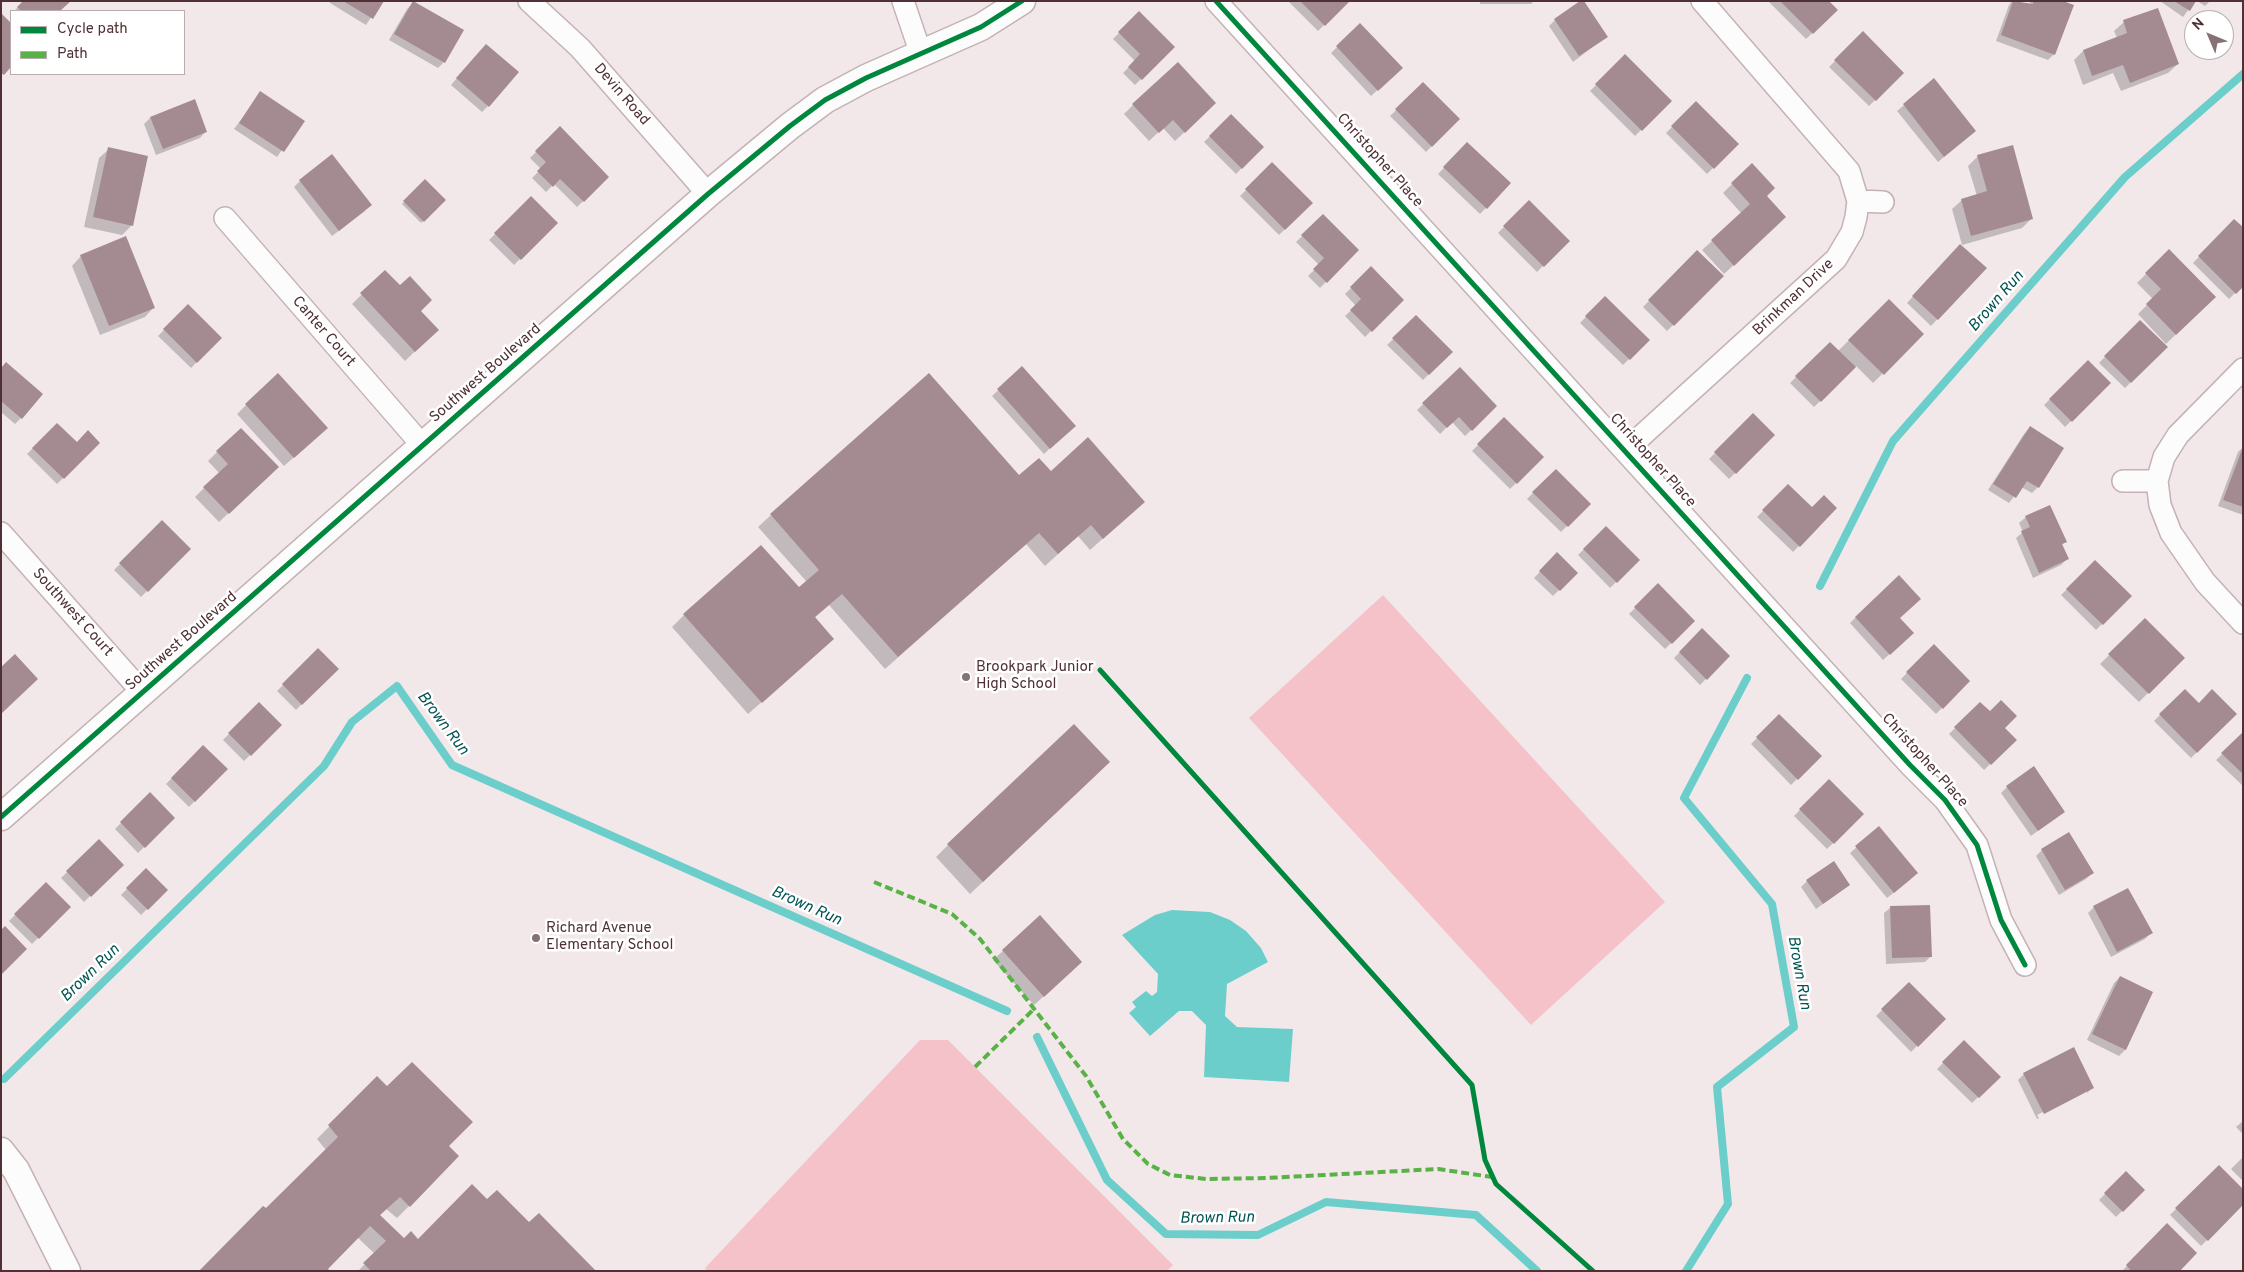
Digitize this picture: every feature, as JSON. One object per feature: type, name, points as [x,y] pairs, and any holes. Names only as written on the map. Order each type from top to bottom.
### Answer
[{"type":"street","name":"Devin Road","points":[[529,1],[580,48],[708,194]]},
{"type":"street","points":[[903,1],[921,54]]},
{"type":"street","name":"Southwest Boulevard","points":[[1,818],[708,194],[825,100],[866,78],[980,27],[1022,1]]},
{"type":"street","name":"Christopher Place","points":[[1216,1],[1898,751],[1945,800],[1977,845],[2001,920],[2024,965]]},
{"type":"street","name":"Brinkman Drive","points":[[1626,450],[1836,260],[1852,232],[1858,201],[1849,171],[1702,1]]},
{"type":"street","points":[[1858,201],[1882,202]]},
{"type":"street","name":"Canter Court","points":[[225,218],[422,445]]},
{"type":"street","points":[[2243,369],[2178,435],[2164,457],[2157,481],[2160,505],[2171,533],[2205,582],[2243,622]]},
{"type":"street","points":[[2124,481],[2157,481]]},
{"type":"street","name":"Southwest Court","points":[[1,533],[143,693]]},
{"type":"street","points":[[1,1152],[16,1170],[67,1271]]},
{"type":"shaded area","points":[[1383,595],[1665,902],[1531,1025],[1249,718]]},
{"type":"shaded area","points":[[920,1040],[948,1040],[1173,1265],[1167,1271],[708,1271],[705,1268]]},
{"type":"water","points":[[1172,910],[1210,912],[1230,920],[1246,931],[1261,948],[1268,962],[1227,984],[1225,1016],[1237,1027],[1293,1029],[1289,1082],[1204,1077],[1206,1025],[1192,1011],[1179,1011],[1150,1036],[1129,1013],[1136,1007],[1132,1002],[1146,991],[1152,996],[1157,992],[1158,974],[1122,935],[1155,915]]},
{"type":"building","points":[[23,1],[71,1],[61,10],[20,10],[17,7]]},
{"type":"building","points":[[343,1],[384,1],[373,19]]},
{"type":"building","points":[[413,1],[464,30],[445,63],[394,34]]},
{"type":"building","points":[[1300,1],[1350,1],[1325,26]]},
{"type":"building","points":[[1580,1],[1584,1],[1608,37],[1579,56],[1554,19]]},
{"type":"building","points":[[1780,1],[1829,1],[1838,10],[1813,34]]},
{"type":"building","points":[[2013,1],[2033,4],[2033,1],[2063,1],[2074,5],[2055,55],[2001,35]]},
{"type":"building","points":[[2174,1],[2196,1],[2191,10]]},
{"type":"building","points":[[2158,8],[2179,64],[2130,83],[2123,65],[2092,76],[2083,50],[2127,33],[2123,20]]},
{"type":"building","points":[[1139,11],[1175,47],[1142,80],[1128,67],[1140,54],[1118,32]]},
{"type":"building","points":[[1,13],[10,22],[10,68],[4,75],[1,73]]},
{"type":"building","points":[[1360,23],[1403,68],[1378,91],[1336,46]]},
{"type":"building","points":[[1863,31],[1904,73],[1876,101],[1834,60]]},
{"type":"building","points":[[486,44],[519,72],[489,107],[456,78]]},
{"type":"building","points":[[1625,54],[1672,101],[1642,131],[1595,84]]},
{"type":"building","points":[[1178,62],[1216,103],[1185,133],[1173,120],[1159,133],[1132,104]]},
{"type":"building","points":[[1934,78],[1976,131],[1944,157],[1903,104]]},
{"type":"building","points":[[1423,82],[1460,119],[1432,147],[1395,109]]},
{"type":"building","points":[[260,91],[305,121],[284,152],[239,123]]},
{"type":"building","points":[[195,99],[207,132],[163,149],[150,117]]},
{"type":"building","points":[[1696,101],[1739,144],[1714,169],[1671,126]]},
{"type":"building","points":[[1231,114],[1264,147],[1242,169],[1209,136]]},
{"type":"building","points":[[560,126],[609,177],[584,202],[560,179],[553,187],[537,171],[546,162],[535,151]]},
{"type":"building","points":[[1467,142],[1511,183],[1487,209],[1443,167]]},
{"type":"building","points":[[2013,145],[2033,219],[1971,236],[1961,199],[1987,191],[1977,155]]},
{"type":"building","points":[[108,147],[148,156],[133,226],[93,217]]},
{"type":"building","points":[[332,154],[372,205],[339,231],[299,180]]},
{"type":"building","points":[[1272,162],[1313,203],[1285,230],[1245,189]]},
{"type":"building","points":[[1752,163],[1775,188],[1767,196],[1786,217],[1734,266],[1711,240],[1750,204],[1731,183]]},
{"type":"building","points":[[425,179],[446,200],[424,222],[403,201]]},
{"type":"building","points":[[531,196],[558,223],[521,260],[494,233]]},
{"type":"building","points":[[1529,200],[1570,241],[1544,267],[1503,226]]},
{"type":"building","points":[[1323,214],[1359,250],[1327,283],[1313,269],[1324,258],[1301,235]]},
{"type":"building","points":[[2234,219],[2243,227],[2243,287],[2236,294],[2198,256]]},
{"type":"building","points":[[126,236],[155,308],[109,326],[80,255]]},
{"type":"building","points":[[1960,244],[1987,268],[1938,320],[1912,296]]},
{"type":"building","points":[[2169,249],[2216,297],[2176,335],[2146,304],[2161,289],[2145,273]]},
{"type":"building","points":[[1697,250],[1724,276],[1674,326],[1648,300]]},
{"type":"building","points":[[1371,266],[1404,300],[1372,332],[1350,310],[1361,299],[1350,287]]},
{"type":"building","points":[[385,270],[400,285],[410,276],[432,300],[421,311],[439,330],[415,352],[360,293]]},
{"type":"building","points":[[1605,296],[1650,340],[1630,360],[1585,316]]},
{"type":"building","points":[[1889,299],[1924,334],[1884,375],[1848,340]]},
{"type":"building","points":[[188,304],[222,338],[197,363],[163,329]]},
{"type":"building","points":[[1416,315],[1453,352],[1429,375],[1392,338]]},
{"type":"building","points":[[2140,320],[2168,347],[2131,383],[2104,356]]},
{"type":"building","points":[[1830,342],[1856,367],[1821,402],[1795,376]]},
{"type":"building","points":[[2088,360],[2111,383],[2072,422],[2049,399]]},
{"type":"building","points":[[6,362],[43,394],[22,419],[1,401],[1,368]]},
{"type":"building","points":[[1022,366],[1076,426],[1050,449],[997,389]]},
{"type":"building","points":[[1460,367],[1497,406],[1472,431],[1459,417],[1447,428],[1422,403]]},
{"type":"building","points":[[278,373],[328,428],[294,458],[245,404]]},
{"type":"building","points":[[929,373],[1019,475],[1039,458],[1051,471],[1088,437],[1145,502],[1103,539],[1091,525],[1058,554],[1039,533],[898,657],[842,594],[815,617],[834,639],[762,703],[683,614],[761,545],[799,587],[819,570],[770,514]]},
{"type":"building","points":[[1753,413],[1775,435],[1736,474],[1714,452]]},
{"type":"building","points":[[1504,417],[1544,457],[1517,484],[1477,444]]},
{"type":"building","points":[[57,423],[77,442],[88,430],[100,443],[64,479],[32,448]]},
{"type":"building","points":[[2030,426],[2064,448],[2039,488],[2027,481],[2016,498],[1993,484]]},
{"type":"building","points":[[241,428],[279,467],[229,514],[203,487],[228,464],[216,451]]},
{"type":"building","points":[[2243,447],[2243,507],[2223,500]]},
{"type":"building","points":[[1556,469],[1591,504],[1568,527],[1532,492]]},
{"type":"building","points":[[1788,484],[1812,507],[1824,495],[1837,508],[1800,547],[1762,510]]},
{"type":"building","points":[[2050,505],[2067,542],[2062,544],[2069,559],[2039,573],[2021,531],[2030,527],[2025,516]]},
{"type":"building","points":[[162,520],[191,549],[148,592],[119,563]]},
{"type":"building","points":[[1606,526],[1640,560],[1617,583],[1583,549]]},
{"type":"building","points":[[1557,552],[1578,573],[1560,591],[1539,571]]},
{"type":"building","points":[[2095,560],[2132,596],[2103,625],[2066,589]]},
{"type":"building","points":[[1899,575],[1921,599],[1900,618],[1914,633],[1890,655],[1855,617]]},
{"type":"building","points":[[1658,583],[1695,621],[1672,644],[1634,607]]},
{"type":"building","points":[[2145,618],[2185,658],[2149,694],[2108,654]]},
{"type":"building","points":[[1702,628],[1730,656],[1707,680],[1679,652]]},
{"type":"building","points":[[1934,644],[1970,681],[1943,709],[1906,672]]},
{"type":"building","points":[[318,648],[339,669],[302,705],[282,684]]},
{"type":"building","points":[[15,654],[38,679],[1,714],[1,667]]},
{"type":"building","points":[[2185,689],[2199,703],[2212,689],[2237,714],[2197,753],[2159,714]]},
{"type":"building","points":[[2001,700],[2017,716],[2005,728],[2017,740],[1991,765],[1954,727],[1980,702],[1990,711]]},
{"type":"building","points":[[259,702],[282,725],[251,756],[228,733]]},
{"type":"building","points":[[1779,714],[1822,756],[1798,780],[1756,737]]},
{"type":"building","points":[[1074,724],[1110,762],[983,882],[947,844]]},
{"type":"building","points":[[2243,732],[2243,774],[2221,753]]},
{"type":"building","points":[[203,745],[228,769],[195,802],[171,778]]},
{"type":"building","points":[[2034,766],[2065,812],[2038,831],[2006,786]]},
{"type":"building","points":[[1829,779],[1864,814],[1834,844],[1799,809]]},
{"type":"building","points":[[150,792],[175,818],[145,848],[120,822]]},
{"type":"building","points":[[1879,826],[1918,873],[1894,893],[1855,846]]},
{"type":"building","points":[[2069,832],[2094,873],[2065,890],[2041,849]]},
{"type":"building","points":[[99,839],[124,865],[91,897],[66,871]]},
{"type":"building","points":[[1834,861],[1850,885],[1823,904],[1806,880]]},
{"type":"building","points":[[146,868],[168,890],[148,910],[126,888]]},
{"type":"building","points":[[46,882],[71,907],[39,939],[14,914]]},
{"type":"building","points":[[2128,888],[2153,933],[2117,952],[2093,906]]},
{"type":"building","points":[[1930,905],[1932,957],[1892,958],[1890,906]]},
{"type":"building","points":[[1040,915],[1082,962],[1044,997],[1002,950]]},
{"type":"building","points":[[5,926],[27,949],[1,975],[1,930]]},
{"type":"building","points":[[2120,976],[2153,992],[2126,1050],[2092,1034]]},
{"type":"building","points":[[1909,982],[1946,1019],[1918,1047],[1881,1009]]},
{"type":"building","points":[[1964,1040],[2001,1077],[1979,1098],[1942,1062]]},
{"type":"building","points":[[2074,1047],[2094,1088],[2044,1114],[2023,1073]]},
{"type":"building","points":[[412,1062],[473,1122],[449,1146],[459,1156],[410,1207],[400,1197],[380,1215],[404,1238],[411,1231],[418,1239],[472,1184],[487,1199],[497,1190],[529,1222],[539,1213],[596,1271],[371,1271],[363,1263],[386,1241],[370,1226],[328,1269],[330,1271],[199,1271],[263,1206],[266,1208],[338,1137],[328,1125],[377,1076],[387,1086]]},
{"type":"building","points":[[2219,1165],[2243,1189],[2243,1205],[2208,1241],[2175,1208]]},
{"type":"building","points":[[2126,1171],[2145,1190],[2123,1212],[2104,1193]]},
{"type":"building","points":[[2167,1223],[2197,1253],[2180,1271],[2131,1271],[2126,1265]]},
{"type":"waterway","name":"Brown Run","points":[[1820,586],[1893,441],[2125,177],[2243,74]]},
{"type":"waterway","name":"Brown Run","points":[[1686,1271],[1728,1204],[1717,1087],[1794,1027],[1772,904],[1684,798],[1747,678]]},
{"type":"waterway","name":"Brown Run","points":[[4,1079],[324,766],[352,722],[397,686],[452,765],[1007,1011]]},
{"type":"waterway","name":"Brown Run","points":[[1037,1037],[1107,1180],[1166,1234],[1258,1235],[1326,1202],[1476,1215],[1537,1271]]},
{"type":"marked path","points":[[874,882],[952,914],[980,939],[1086,1076],[1123,1139],[1148,1164],[1170,1175],[1206,1179],[1267,1178],[1438,1169],[1492,1177]]},
{"type":"marked path","points":[[975,1067],[1035,1008]]},
{"type":"cycle path","points":[[1,817],[708,194],[790,126],[825,100],[866,78],[981,27],[1022,1]]},
{"type":"cycle path","points":[[1216,1],[1910,765],[1945,800],[1977,845],[2001,920],[2025,965]]},
{"type":"cycle path","points":[[1100,670],[1472,1085],[1485,1160],[1496,1184],[1593,1271]]},
{"type":"place","name":"Brookpark Junior High School","points":[[966,677]]},
{"type":"place","name":"Richard Avenue Elementary School","points":[[536,938]]}]
